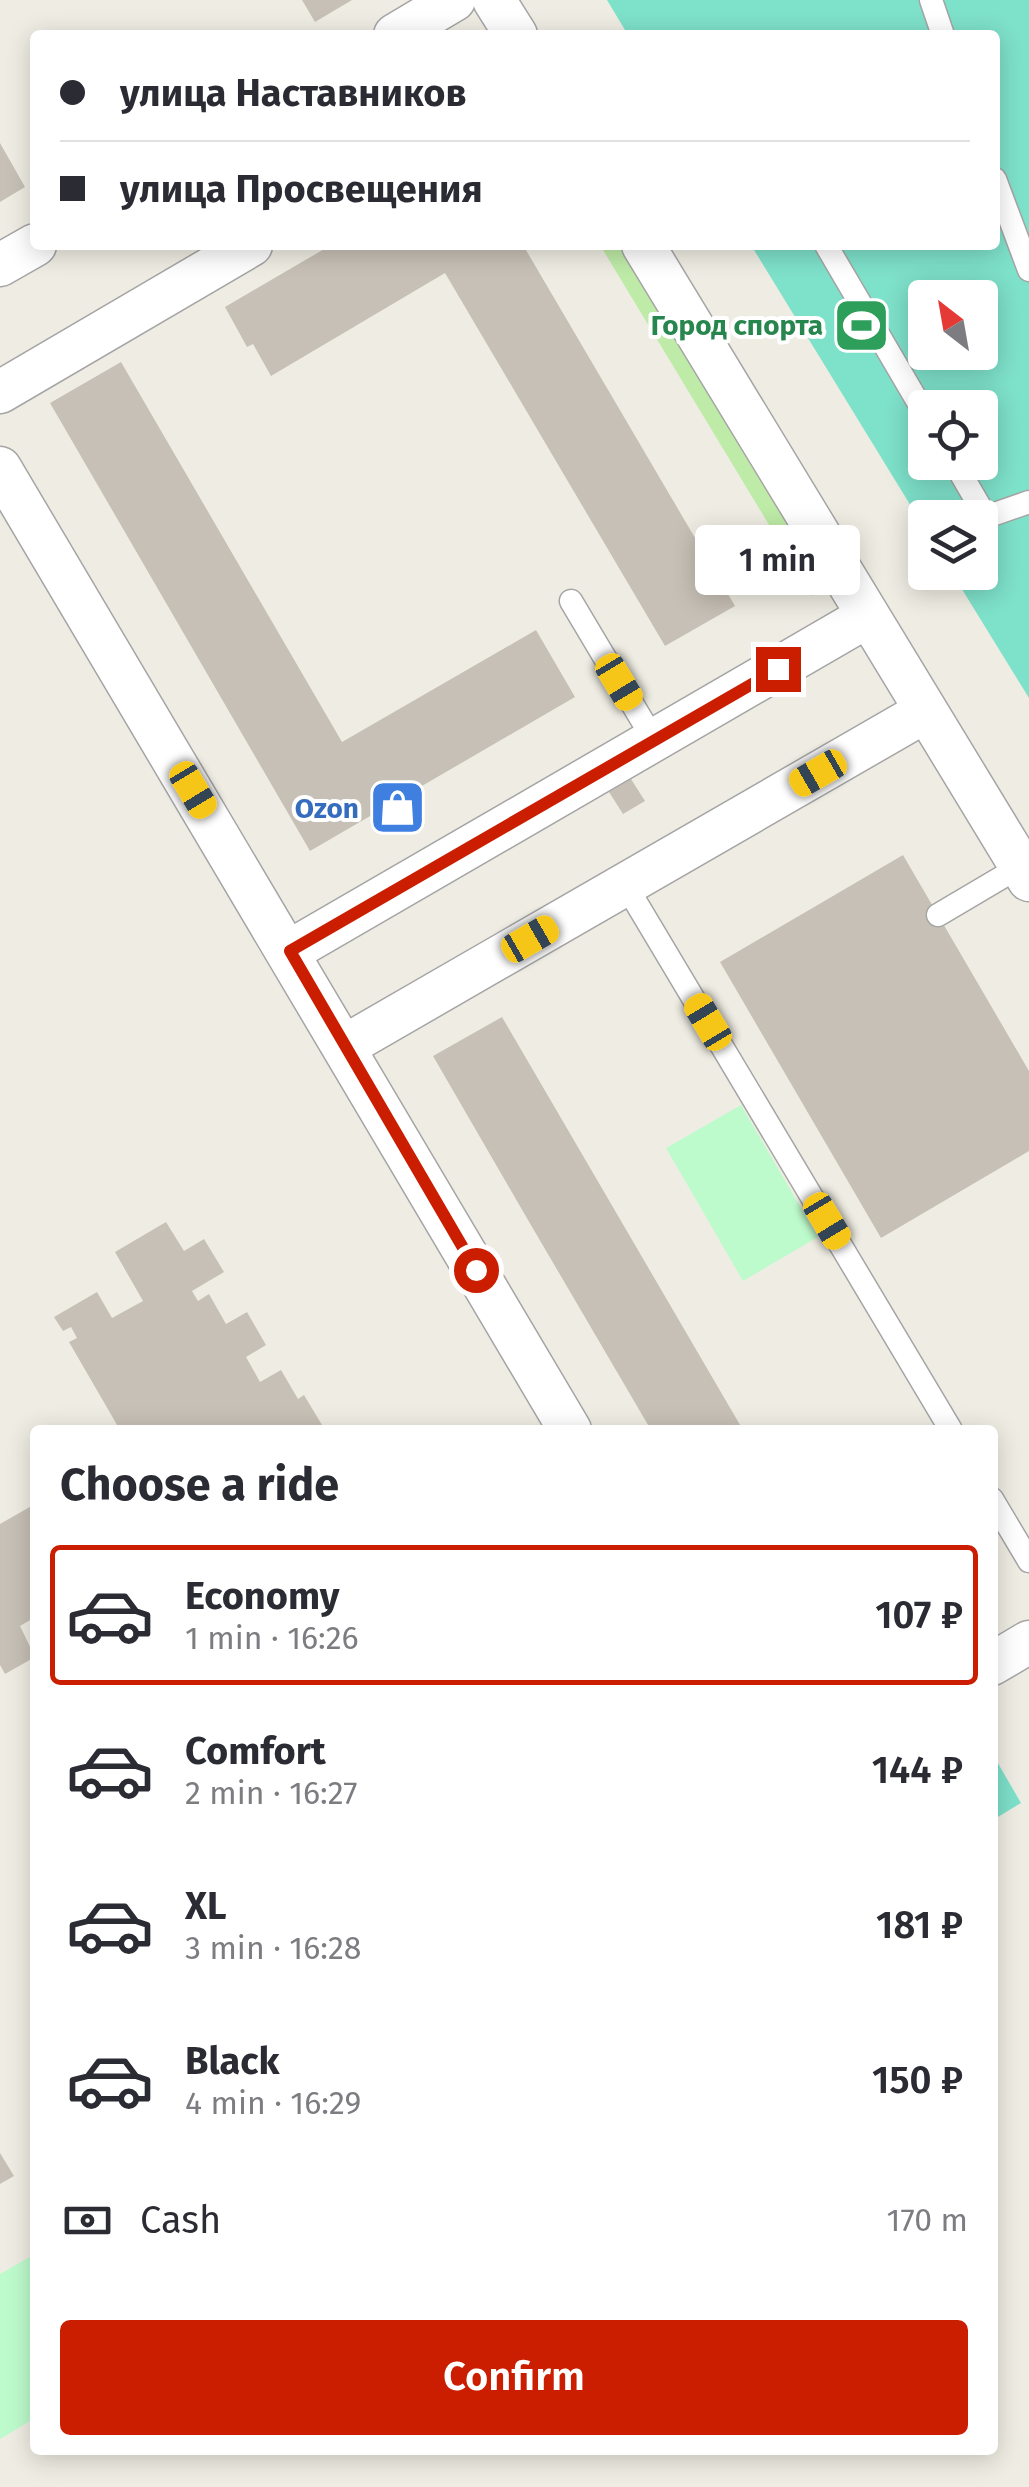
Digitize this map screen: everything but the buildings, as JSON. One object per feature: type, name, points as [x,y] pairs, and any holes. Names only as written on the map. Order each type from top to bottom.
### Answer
[{"type":"street","points":[[403,30],[454,0]]},
{"type":"street","points":[[494,0],[513,30]]},
{"type":"street","points":[[0,265],[30,247]]},
{"type":"street","points":[[0,392],[242,250]]},
{"type":"street","points":[[646,250],[1025,873]]},
{"type":"street","points":[[0,468],[290,951],[567,1425]]},
{"type":"street","points":[[290,951],[868,616]]},
{"type":"street","points":[[345,1046],[926,711]]},
{"type":"street","points":[[998,1660],[1029,1642]]},
{"type":"lane","points":[[931,0],[942,30]]},
{"type":"lane","points":[[1000,192],[1029,270]]},
{"type":"lane","points":[[829,250],[911,390]]},
{"type":"lane","points":[[964,480],[986,517],[1029,502]]},
{"type":"lane","points":[[570,601],[655,742]]},
{"type":"lane","points":[[938,916],[1025,873]]},
{"type":"lane","points":[[625,884],[948,1425]]},
{"type":"lane","points":[[998,1510],[1029,1561]]},
{"type":"green space","name":"Город спорта","points":[[607,0],[1029,0],[1029,698],[962,590],[998,590],[998,500],[908,501],[754,250],[1000,250],[1000,30],[625,30]]},
{"type":"green space","points":[[603,250],[623,250],[826,587],[812,596]]},
{"type":"green space","points":[[741,1105],[818,1237],[743,1281],[666,1148]]},
{"type":"green space","points":[[998,1763],[1021,1803],[998,1817]]},
{"type":"green space","points":[[30,2257],[30,2421],[0,2439],[0,2274]]},
{"type":"place","name":"Город спорта","points":[[862,325]]},
{"type":"place","name":"Ozon","points":[[398,808]]},
{"type":"route","points":[[476,1270],[290,951],[778,669]]}]
